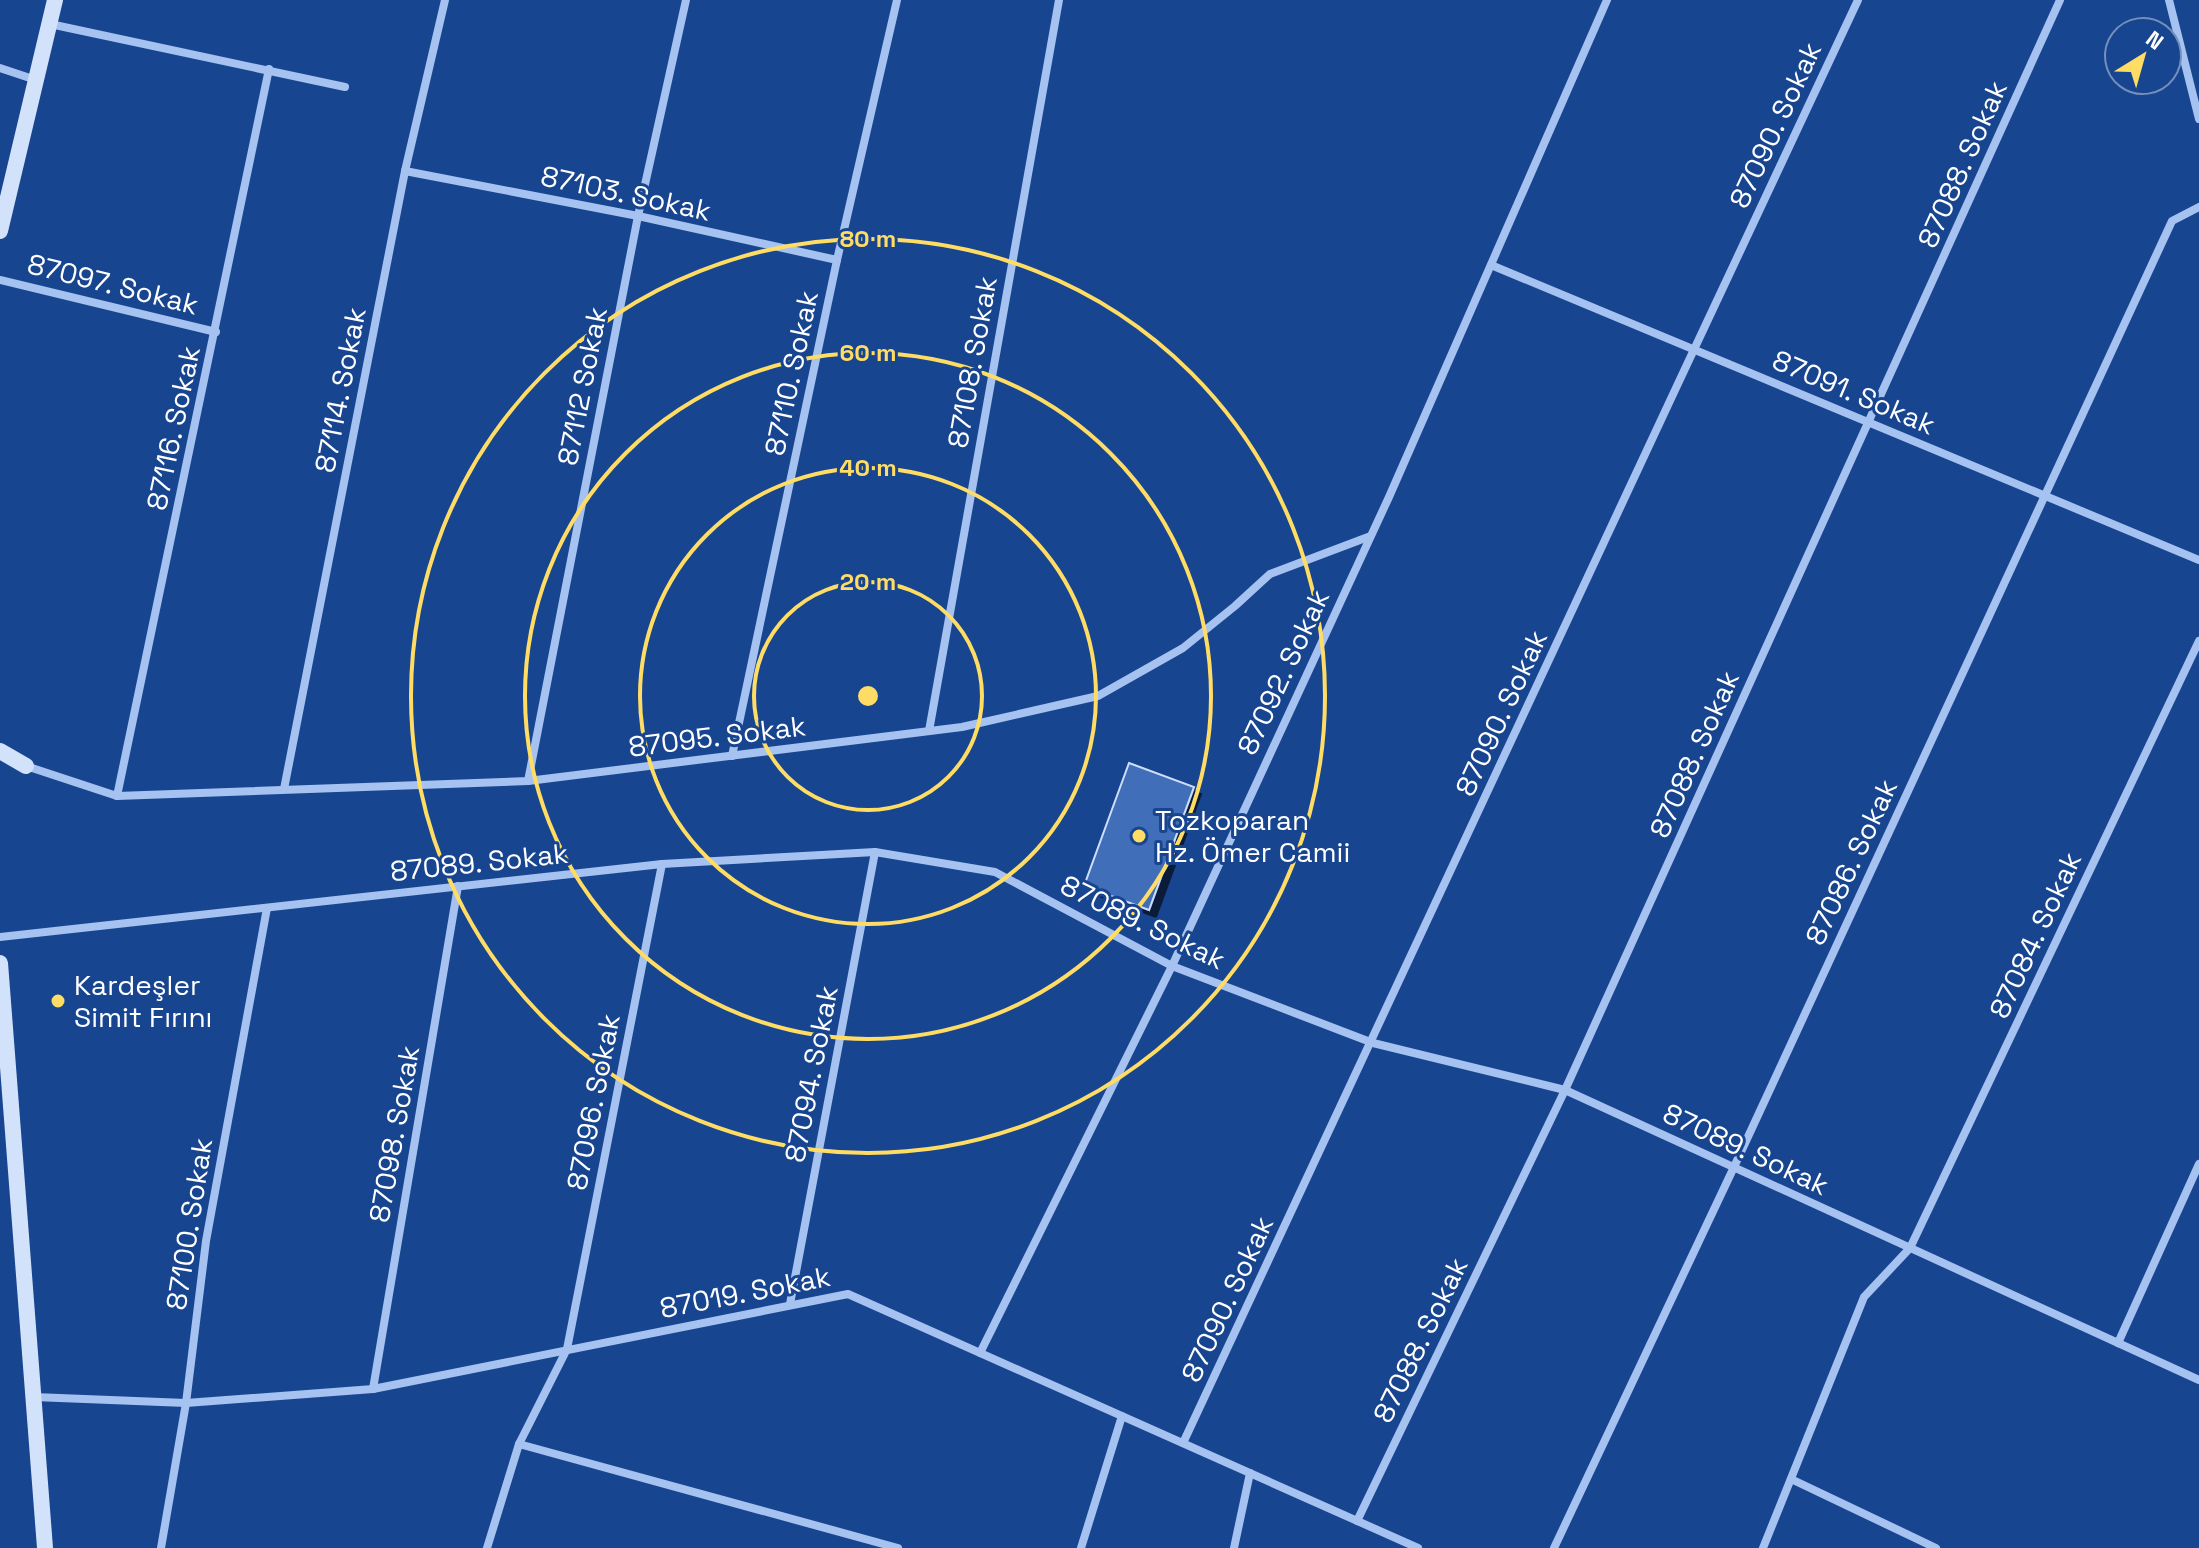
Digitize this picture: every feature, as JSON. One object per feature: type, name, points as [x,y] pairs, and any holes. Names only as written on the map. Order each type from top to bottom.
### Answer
[{"type":"street","points":[[0,231],[55,0]]},
{"type":"street","name":"87114. Sokak","points":[[284,789],[405,171],[445,0]]},
{"type":"street","name":"87112 Sokak","points":[[528,781],[638,216],[686,0]]},
{"type":"street","name":"87110. Sokak","points":[[732,756],[837,260],[897,0]]},
{"type":"street","name":"87108. Sokak","points":[[929,731],[1059,0]]},
{"type":"street","name":"87092. Sokak","points":[[980,1353],[1172,966],[1389,497],[1607,0]]},
{"type":"street","name":"87090. Sokak","points":[[1183,1443],[1373,1043],[1693,349],[1858,0]]},
{"type":"street","name":"87088. Sokak","points":[[1357,1521],[1565,1090],[2060,0]]},
{"type":"street","points":[[2169,0],[2199,119]]},
{"type":"street","points":[[50,24],[345,87]]},
{"type":"street","points":[[0,68],[37,80]]},
{"type":"street","name":"87116. Sokak","points":[[117,796],[269,69]]},
{"type":"street","name":"87103. Sokak","points":[[405,171],[638,216],[837,260]]},
{"type":"street","name":"87086. Sokak","points":[[1554,1548],[2172,221],[2199,207]]},
{"type":"street","name":"87091. Sokak","points":[[1491,265],[2199,560]]},
{"type":"street","name":"87097. Sokak","points":[[0,280],[216,332]]},
{"type":"street","name":"87095. Sokak","points":[[26,766],[117,796],[528,781],[962,727],[1098,696],[1183,648],[1270,574],[1368,537]]},
{"type":"street","name":"87084. Sokak","points":[[1910,1248],[2199,641]]},
{"type":"street","points":[[0,751],[26,766]]},
{"type":"street","name":"87089. Sokak","points":[[0,937],[662,864],[875,852],[995,872],[1172,966],[1373,1043],[1565,1090],[2199,1380]]},
{"type":"street","name":"87094. Sokak","points":[[790,1304],[875,852]]},
{"type":"street","name":"87096. Sokak","points":[[487,1548],[519,1444],[567,1349],[662,864]]},
{"type":"street","name":"87098. Sokak","points":[[373,1389],[458,886]]},
{"type":"street","name":"87100. Sokak","points":[[161,1548],[186,1403],[206,1241],[267,908]]},
{"type":"street","points":[[0,963],[45,1548]]},
{"type":"street","points":[[2118,1343],[2199,1164]]},
{"type":"street","points":[[1763,1548],[1864,1297],[1910,1248]]},
{"type":"street","name":"87019. Sokak","points":[[33,1397],[186,1403],[373,1389],[848,1294],[1418,1548]]},
{"type":"street","points":[[1081,1548],[1122,1416]]},
{"type":"street","points":[[519,1444],[898,1548]]},
{"type":"street","points":[[1234,1548],[1250,1473]]},
{"type":"street","points":[[1791,1479],[1936,1548]]},
{"type":"building","name":"Tozkoparan Hz. Ömer Camii","points":[[1129,763],[1194,787],[1149,910],[1084,886]]},
{"type":"place","name":"Tozkoparan Hz. Ömer Camii","points":[[1139,836]]},
{"type":"place","name":"Kardeşler Simit Fırını","points":[[58,1001]]}]
